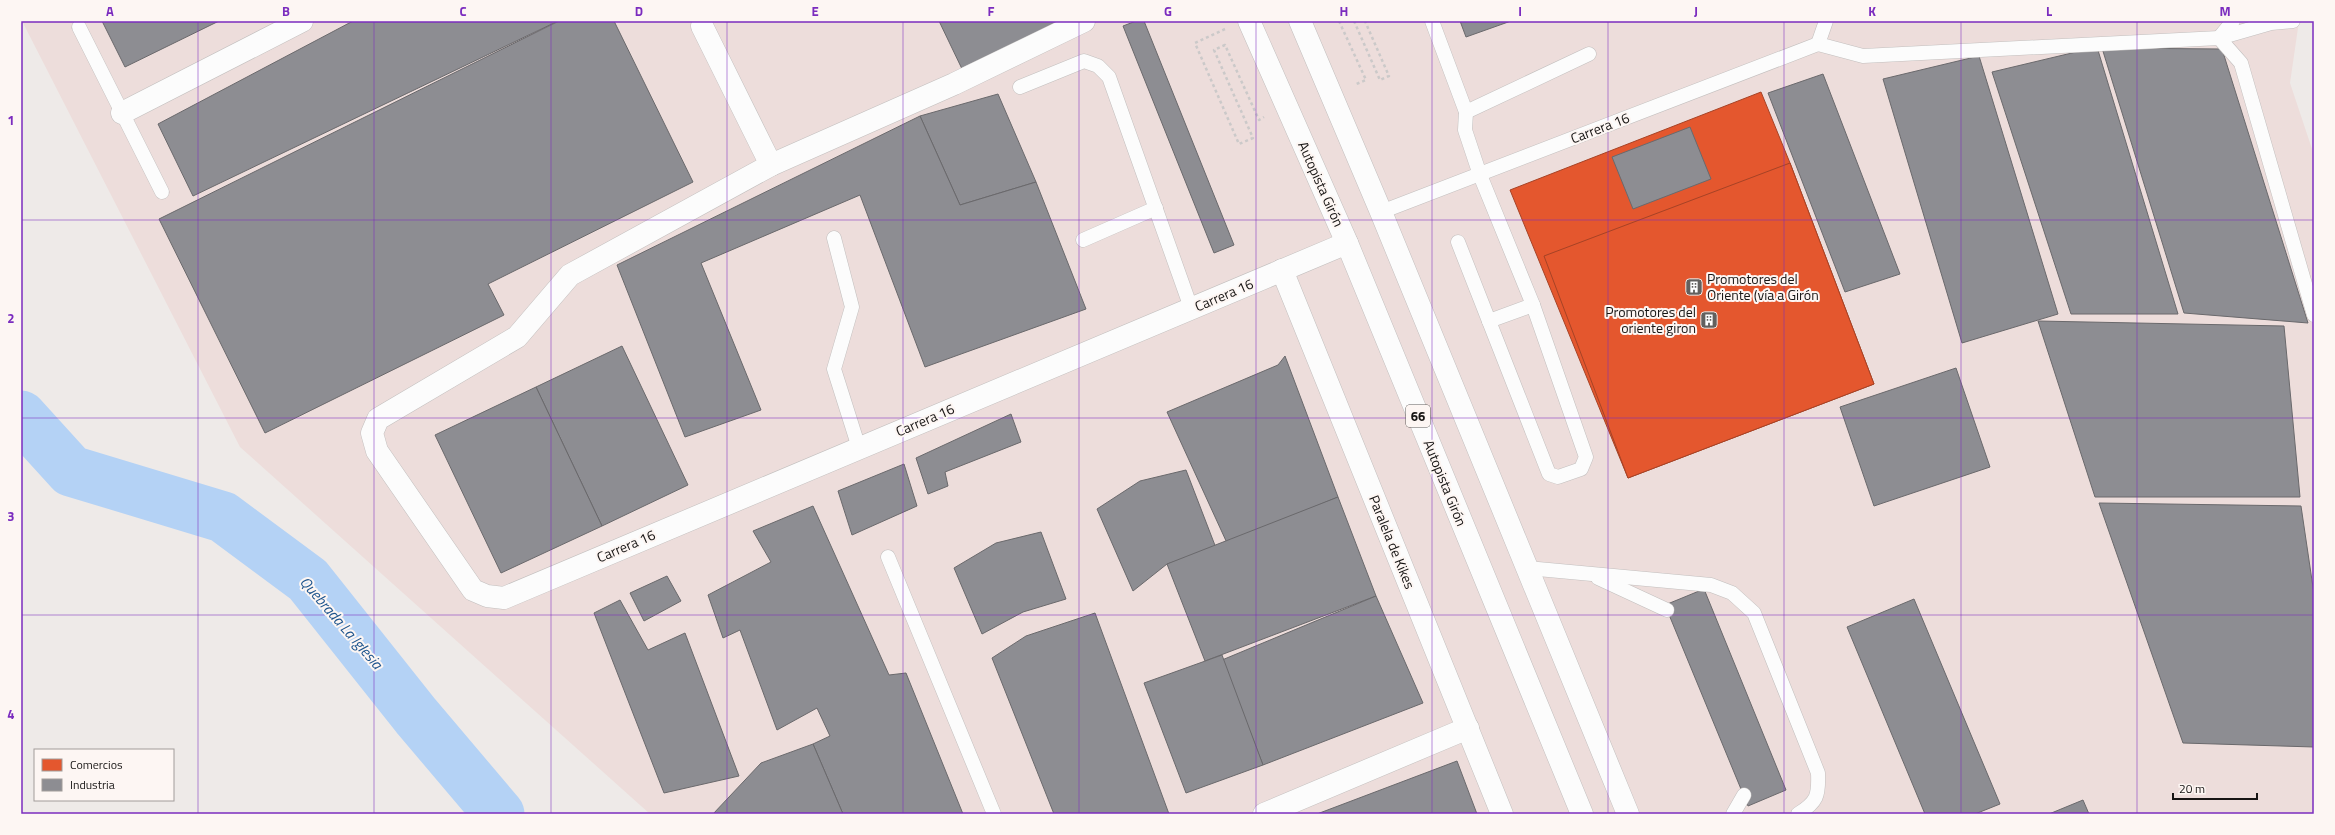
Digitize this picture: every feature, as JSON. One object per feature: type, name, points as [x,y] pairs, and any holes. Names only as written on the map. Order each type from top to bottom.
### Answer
[{"type":"main road","points":[[122,113],[302,21]]},
{"type":"main road","points":[[702,26],[771,165],[954,84],[1084,21]]},
{"type":"main road","points":[[1300,21],[1381,212],[1628,814]]},
{"type":"main road","name":"Autopista Girón","points":[[1239,24],[1287,107],[1347,243],[1582,814]]},
{"type":"main road","name":"Carrera 16","points":[[771,165],[570,275],[517,337],[378,418],[372,433],[377,451],[473,590],[487,596],[504,598],[1347,243]]},
{"type":"main road","name":"Paralela de Kikes","points":[[1282,270],[1502,814]]},
{"type":"main road","points":[[1264,814],[1468,728]]},
{"type":"lane","points":[[1432,21],[1466,112],[1465,130],[1480,175],[1533,305],[1586,457],[1581,469],[1558,477],[1549,474],[1458,242]]},
{"type":"lane","points":[[1826,21],[1818,44],[1863,56],[2219,38],[2272,22],[2294,21]]},
{"type":"lane","points":[[2219,38],[2233,21]]},
{"type":"lane","points":[[79,27],[162,192]]},
{"type":"lane","points":[[2219,38],[2241,64],[2314,315]]},
{"type":"lane","name":"Carrera 16","points":[[1381,212],[1818,44]]},
{"type":"lane","points":[[1466,112],[1589,54]]},
{"type":"lane","points":[[1020,87],[1084,62],[1098,66],[1108,77],[1191,308]]},
{"type":"lane","points":[[1083,240],[1156,208]]},
{"type":"lane","points":[[834,238],[852,307],[834,369],[859,448]]},
{"type":"lane","points":[[1489,321],[1533,305]]},
{"type":"lane","points":[[888,557],[994,814]]},
{"type":"lane","points":[[1527,568],[1711,585],[1732,593],[1754,613],[1818,773],[1819,792],[1811,806],[1798,814]]},
{"type":"lane","points":[[1588,574],[1667,610]]},
{"type":"lane","points":[[1733,814],[1744,796]]},
{"type":"path","points":[[1331,95],[1366,80],[1339,21]]},
{"type":"path","points":[[1354,21],[1380,80],[1389,76],[1365,21]]},
{"type":"path","points":[[1239,24],[1195,43],[1239,144],[1253,138],[1214,50],[1225,45],[1259,120],[1287,107]]},
{"type":"shaded area","points":[[22,21],[2299,21],[2290,83],[2314,155],[2314,814],[650,814],[240,447]]},
{"type":"building: Comercios","name":"Promotores del oriente giron","points":[[1761,92],[1790,163],[1874,384],[1628,478],[1510,190]]},
{"type":"building: Comercios","name":"Promotores del oriente giron","points":[[1790,163],[1874,384],[1628,478],[1544,256]]},
{"type":"building: Industria","points":[[102,21],[219,21],[125,67]]},
{"type":"building: Industria","points":[[353,21],[558,21],[193,196],[158,124]]},
{"type":"building: Industria","points":[[559,21],[614,21],[693,182],[488,284],[504,315],[265,433],[159,219]]},
{"type":"building: Industria","points":[[939,21],[1061,21],[963,71]]},
{"type":"building: Industria","points":[[1136,21],[1144,21],[1234,245],[1214,253],[1123,26]]},
{"type":"building: Industria","points":[[1460,21],[1511,21],[1466,37]]},
{"type":"building: Industria","points":[[2097,47],[2178,314],[2071,314],[1992,72]]},
{"type":"building: Industria","points":[[2102,48],[2222,49],[2308,323],[2184,313]]},
{"type":"building: Industria","points":[[1979,56],[2058,314],[1962,343],[1883,79]]},
{"type":"building: Industria","points":[[1823,74],[1900,274],[1845,292],[1768,93]]},
{"type":"building: Industria","points":[[998,94],[1036,182],[960,205],[920,116]]},
{"type":"building: Industria","points":[[920,116],[960,205],[1036,182],[1086,309],[925,367],[860,195],[701,263],[761,410],[685,437],[617,265]]},
{"type":"building: Industria","points":[[1690,127],[1711,179],[1633,209],[1612,157]]},
{"type":"building: Industria","points":[[2038,321],[2284,326],[2300,497],[2095,497]]},
{"type":"building: Industria","points":[[622,346],[688,485],[602,526],[536,387]]},
{"type":"building: Industria","points":[[1285,356],[1338,497],[1227,543],[1167,412],[1278,365]]},
{"type":"building: Industria","points":[[1956,368],[1990,467],[1874,506],[1840,407]]},
{"type":"building: Industria","points":[[536,387],[602,526],[501,573],[435,435]]},
{"type":"building: Industria","points":[[1011,414],[1021,442],[945,472],[948,486],[928,494],[916,458]]},
{"type":"building: Industria","points":[[904,464],[917,506],[852,535],[838,491]]},
{"type":"building: Industria","points":[[1186,470],[1216,548],[1167,564],[1133,591],[1097,509],[1140,481]]},
{"type":"building: Industria","points":[[1338,497],[1376,596],[1205,661],[1167,564]]},
{"type":"building: Industria","points":[[2099,503],[2301,506],[2314,594],[2314,747],[2183,743]]},
{"type":"building: Industria","points":[[813,506],[889,675],[906,673],[963,814],[843,814],[813,744],[830,736],[817,708],[777,730],[740,630],[723,638],[708,595],[771,562],[753,531]]},
{"type":"building: Industria","points":[[1041,532],[1066,599],[1023,612],[982,634],[954,568],[996,543]]},
{"type":"building: Industria","points":[[667,576],[681,601],[644,621],[630,593]]},
{"type":"building: Industria","points":[[1704,589],[1786,790],[1748,806],[1665,605]]},
{"type":"building: Industria","points":[[1376,596],[1423,703],[1263,765],[1222,660]]},
{"type":"building: Industria","points":[[1914,599],[2000,804],[1975,814],[1925,814],[1847,627]]},
{"type":"building: Industria","points":[[620,600],[648,650],[685,633],[739,776],[664,793],[594,613]]},
{"type":"building: Industria","points":[[1095,613],[1169,814],[1054,814],[992,658],[1026,636]]},
{"type":"building: Industria","points":[[1222,655],[1263,765],[1186,793],[1144,683]]},
{"type":"building: Industria","points":[[813,744],[843,814],[713,814],[761,763]]},
{"type":"building: Industria","points":[[1457,761],[1477,814],[1317,814]]},
{"type":"building: Industria","points":[[2083,800],[2089,814],[2049,814]]},
{"type":"waterway","name":"Quebrada La Iglesia","points":[[21,416],[71,471],[223,517],[308,580],[416,716],[499,814]]},
{"type":"place","name":"Promotores del Oriente (vía a Girón","points":[[1694,287]]},
{"type":"place","name":"Promotores del oriente giron","points":[[1709,320]]}]
